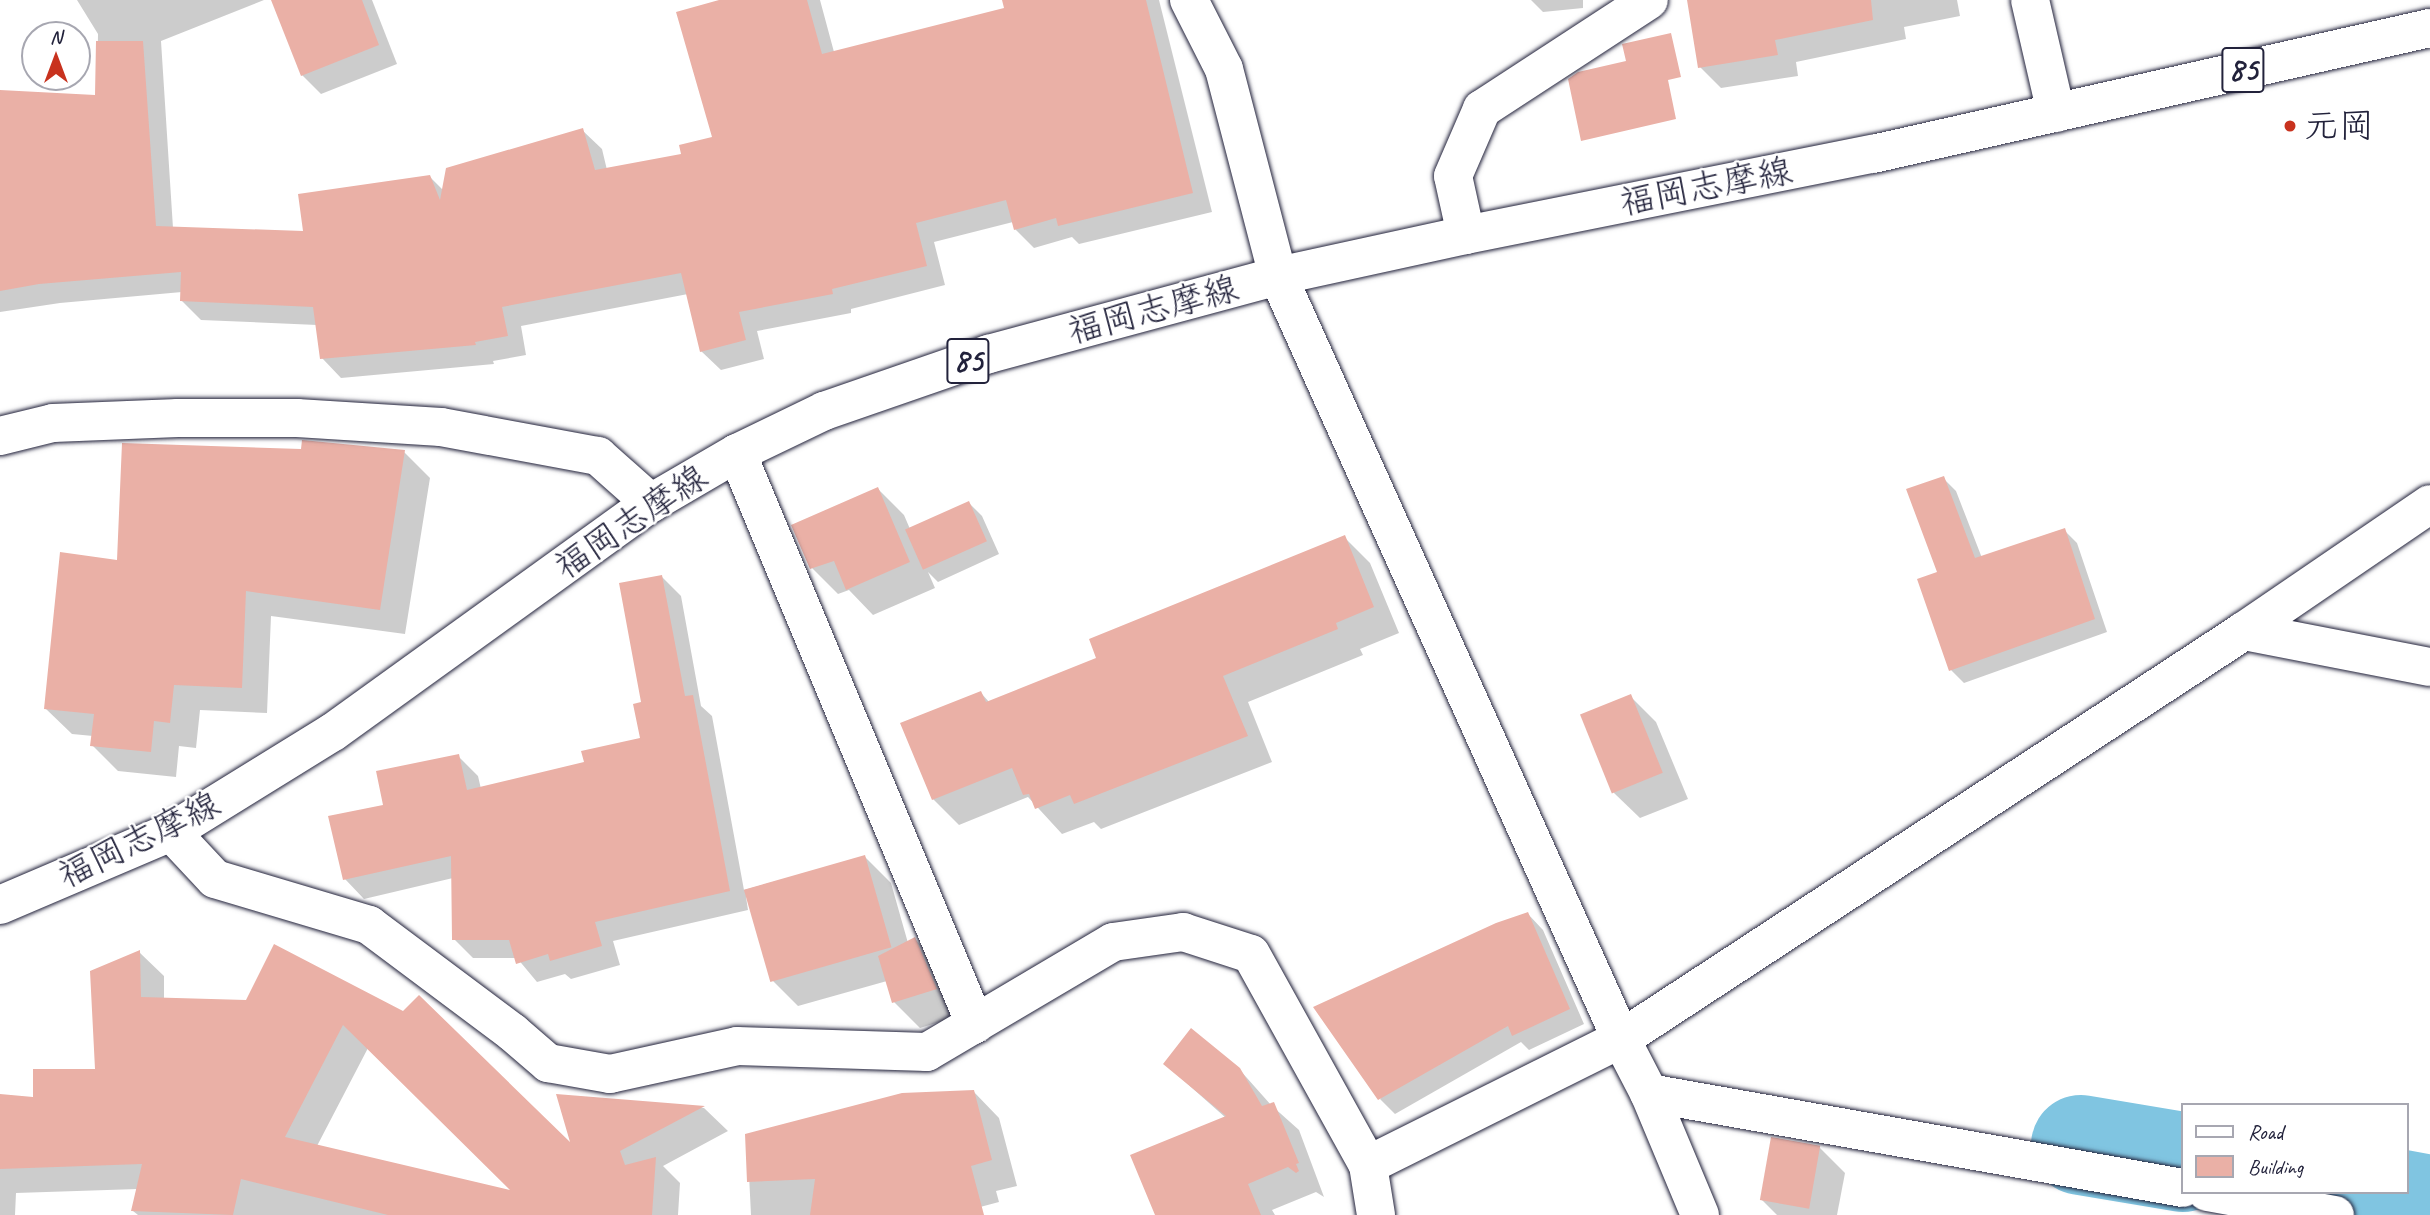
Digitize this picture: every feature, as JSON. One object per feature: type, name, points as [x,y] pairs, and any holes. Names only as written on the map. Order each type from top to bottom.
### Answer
[{"type":"street","points":[[1189,0],[1224,69],[1278,276],[1621,1039],[1649,1093],[1700,1215]]},
{"type":"street","points":[[1466,235],[1453,176],[1482,109],[1649,0]]},
{"type":"street","points":[[2030,0],[2056,113]]},
{"type":"street","name":"福岡志摩線","points":[[0,905],[171,832],[333,732],[651,503],[737,453],[824,411],[989,354],[1278,276],[1466,235],[1873,154],[2430,28]]},
{"type":"street","points":[[0,436],[53,423],[178,418],[298,418],[440,427],[598,456],[651,503]]},
{"type":"street","points":[[737,453],[975,1024]]},
{"type":"street","points":[[1368,1165],[1621,1039],[2244,631],[2430,504]]},
{"type":"street","points":[[2244,631],[2430,667]]},
{"type":"street","points":[[171,832],[215,879],[369,925],[512,1032],[548,1063],[610,1074],[737,1046],[927,1052],[1113,943],[1183,932],[1251,954],[1368,1165],[1376,1215]]},
{"type":"street","points":[[1649,1093],[2182,1188]]},
{"type":"street","points":[[2218,1194],[2335,1215]]},
{"type":"building","points":[[271,0],[362,0],[379,45],[301,76]]},
{"type":"building","points":[[719,0],[807,0],[822,54],[1004,8],[1002,0],[1146,0],[1193,193],[1058,226],[1056,218],[1014,230],[1006,200],[916,223],[927,266],[832,289],[833,294],[739,312],[746,340],[700,352],[681,273],[502,307],[508,336],[475,342],[476,345],[320,359],[313,307],[180,301],[181,272],[39,284],[0,291],[0,90],[95,95],[96,41],[143,41],[156,226],[303,231],[298,194],[430,175],[440,200],[446,168],[583,128],[595,170],[681,154],[679,145],[712,137],[676,12]]},
{"type":"building","points":[[1687,0],[1871,0],[1873,20],[1775,40],[1778,55],[1698,68]]},
{"type":"building","points":[[1671,33],[1681,77],[1668,80],[1676,119],[1581,141],[1568,79],[1578,72],[1626,61],[1622,44]]},
{"type":"building","points":[[302,440],[405,450],[380,610],[246,591],[242,688],[174,685],[170,723],[154,721],[151,752],[90,746],[94,714],[44,709],[60,552],[117,560],[122,443],[301,449]]},
{"type":"building","points":[[1944,476],[1975,558],[2065,528],[2095,619],[1949,671],[1917,579],[1937,572],[1906,489]]},
{"type":"building","points":[[878,487],[910,562],[846,590],[834,561],[810,569],[791,525]]},
{"type":"building","points":[[969,501],[987,541],[923,570],[905,529]]},
{"type":"building","points":[[1345,535],[1374,607],[1336,623],[1338,629],[1223,676],[1248,736],[1074,804],[1070,795],[1035,809],[1029,794],[1023,795],[1012,768],[932,800],[900,723],[981,691],[986,702],[1096,658],[1089,639]]},
{"type":"building","points":[[662,575],[685,696],[693,695],[730,891],[595,922],[602,946],[550,961],[548,954],[516,964],[509,940],[452,940],[451,856],[343,880],[328,816],[383,805],[376,771],[459,754],[467,790],[584,762],[581,751],[640,738],[633,704],[641,702],[619,583]]},
{"type":"building","points":[[1631,694],[1663,773],[1612,793],[1580,715]]},
{"type":"building","points":[[865,855],[891,947],[770,982],[744,890]]},
{"type":"building","points":[[1528,912],[1570,1009],[1512,1036],[1508,1026],[1378,1100],[1313,1007],[1496,923]]},
{"type":"building","points":[[915,937],[937,989],[892,1003],[878,956]]},
{"type":"building","points":[[274,944],[403,1011],[419,995],[570,1142],[556,1094],[705,1106],[620,1151],[625,1165],[656,1157],[652,1215],[388,1215],[241,1179],[233,1215],[131,1211],[142,1164],[0,1169],[0,1094],[33,1097],[33,1069],[95,1069],[90,971],[140,950],[141,997],[246,1000]],"holes":[[[343,1025],[510,1190],[285,1137]]]},
{"type":"building","points":[[1191,1028],[1240,1068],[1262,1106],[1274,1102],[1299,1163],[1296,1164],[1299,1171],[1296,1173],[1288,1167],[1248,1184],[1261,1215],[1155,1215],[1130,1155],[1226,1116],[1163,1064]]},
{"type":"building","points":[[974,1090],[992,1160],[971,1166],[984,1215],[810,1215],[815,1179],[747,1182],[745,1134],[902,1093]]},
{"type":"building","points":[[1771,1137],[1820,1146],[1809,1209],[1760,1200]]},
{"type":"waterway","points":[[2081,1145],[2182,1162]]},
{"type":"waterway","points":[[2370,1194],[2430,1205]]},
{"type":"place","name":"元岡","points":[[2290,126]]}]
